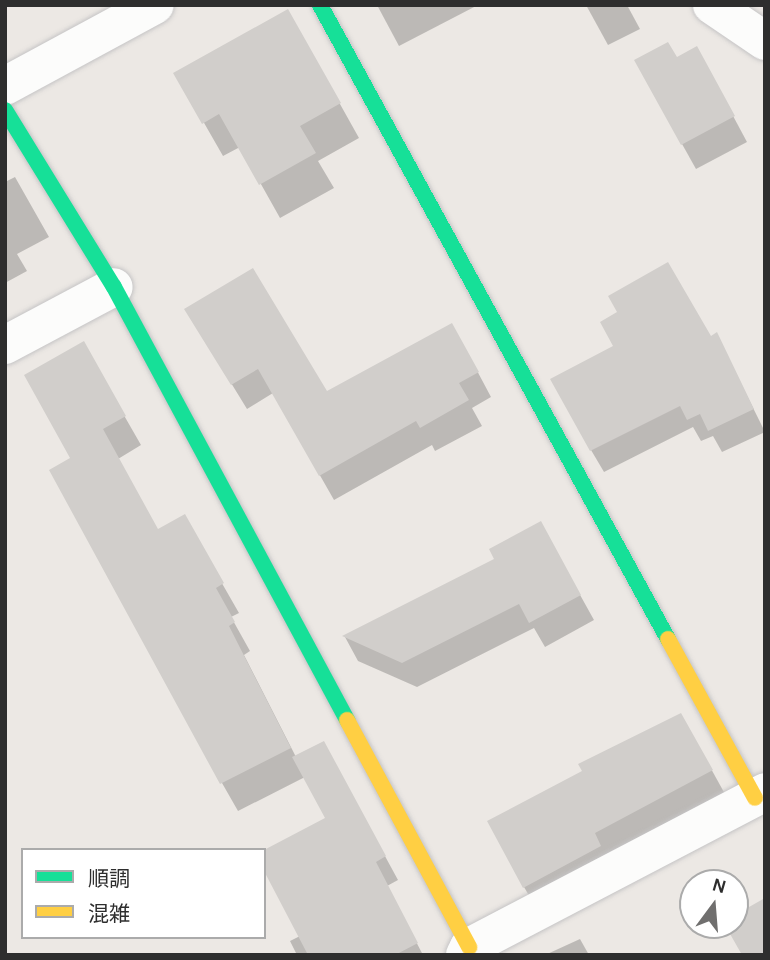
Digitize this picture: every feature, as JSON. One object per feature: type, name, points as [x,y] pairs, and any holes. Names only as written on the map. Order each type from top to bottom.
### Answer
[{"type":"street","points":[[5,86],[155,5]]},
{"type":"street","points":[[5,110],[114,287],[467,951],[760,795],[320,5]]},
{"type":"street","points":[[712,5],[765,41]]},
{"type":"street","points":[[5,345],[114,287]]},
{"type":"building","points":[[288,9],[341,103],[300,126],[316,153],[259,185],[219,114],[202,124],[173,73]]},
{"type":"building","points":[[668,42],[677,57],[697,46],[735,116],[681,145],[634,60]]},
{"type":"building","points":[[668,262],[711,336],[717,332],[754,409],[708,431],[700,414],[687,420],[680,406],[590,451],[550,379],[613,346],[600,322],[617,312],[608,296]]},
{"type":"building","points":[[253,268],[327,391],[452,323],[479,372],[459,383],[469,400],[420,428],[416,421],[319,476],[258,369],[231,385],[184,309]]},
{"type":"building","points":[[84,341],[126,416],[103,429],[158,529],[185,514],[224,583],[216,588],[235,622],[229,626],[291,748],[220,784],[49,470],[70,458],[24,375]]},
{"type":"building","points":[[541,521],[581,595],[529,623],[519,604],[402,663],[342,636],[494,559],[489,549]]},
{"type":"building","points":[[681,713],[713,770],[595,833],[601,846],[523,888],[487,821],[582,771],[578,764]]},
{"type":"building","points":[[324,741],[386,856],[376,862],[418,943],[395,955],[308,955],[266,875],[266,849],[325,818],[292,757]]},
{"type":"building","points":[[765,898],[765,955],[742,955],[733,939],[749,939],[749,907]]},
{"type":"traffic: fast","points":[[320,5],[668,639]]},
{"type":"traffic: fast","points":[[5,110],[114,287],[347,720]]},
{"type":"traffic: slow","points":[[668,639],[755,798]]},
{"type":"traffic: slow","points":[[347,720],[469,947]]}]
